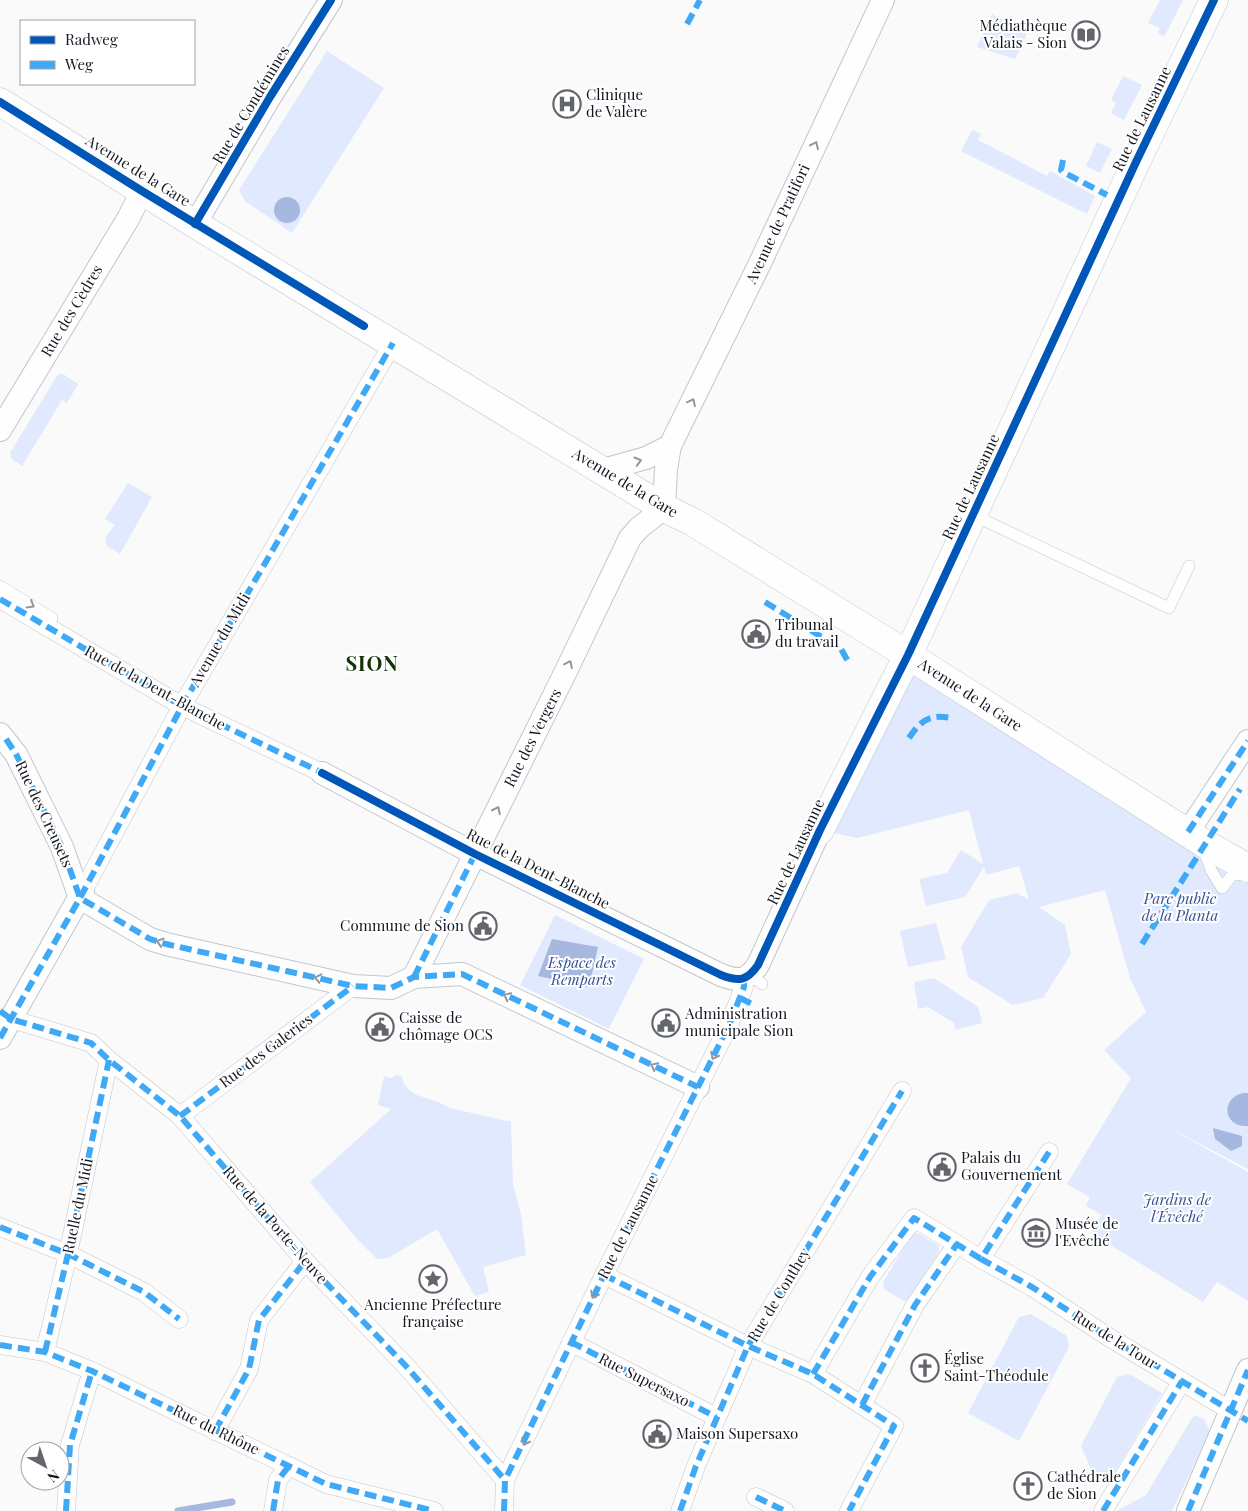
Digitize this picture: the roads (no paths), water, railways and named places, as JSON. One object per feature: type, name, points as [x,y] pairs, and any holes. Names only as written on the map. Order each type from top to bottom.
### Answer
[{"type":"street","name":"Rue de Condémines","points":[[195,224],[330,0]]},
{"type":"street","name":"Avenue de Pratifori","points":[[664,508],[666,470],[670,446],[761,261],[883,0]]},
{"type":"street","name":"Rue de Lausanne","points":[[504,1511],[505,1480],[604,1275],[729,1025],[750,988],[758,965],[820,830],[908,655],[1136,162],[1214,0]]},
{"type":"street","name":"Avenue de la Gare","points":[[0,102],[195,224],[664,508],[693,522],[908,655],[1195,837],[1248,868]]},
{"type":"street","name":"Rue des Cèdres","points":[[0,430],[123,227],[142,191]]},
{"type":"street","name":"Avenue du Midi","points":[[0,1038],[6,1015],[81,894],[182,706],[393,344]]},
{"type":"street","points":[[604,470],[646,458],[670,446]]},
{"type":"street","name":"Rue des Vergers","points":[[414,977],[630,538],[639,528],[664,508]]},
{"type":"street","name":"Rue de la Dent-Blanche","points":[[0,599],[182,706],[322,773],[475,854],[750,988]]},
{"type":"street","name":"Rue des Creusets","points":[[0,734],[16,754],[62,847],[81,894]]},
{"type":"street","points":[[1195,837],[1248,741]]},
{"type":"street","points":[[81,894],[150,939],[353,986],[391,988],[414,977],[462,974],[698,1087]]},
{"type":"street","name":"Rue des Galeries","points":[[180,1116],[353,986]]},
{"type":"street","name":"Rue de la Porte-Neuve","points":[[6,1015],[91,1043],[109,1060],[180,1116],[304,1262],[405,1365],[505,1480]]},
{"type":"street","name":"Ruelle du Midi","points":[[45,1352],[109,1060]]},
{"type":"street","name":"Rue de Conthey","points":[[680,1511],[716,1416],[748,1346],[902,1091]]},
{"type":"street","points":[[981,1259],[1049,1152]]},
{"type":"street","name":"Rue de la Tour","points":[[813,1374],[870,1277],[914,1218],[981,1259],[1032,1287],[1239,1416]]},
{"type":"street","points":[[0,1226],[68,1254],[144,1292],[179,1319]]},
{"type":"street","points":[[862,1405],[915,1305],[957,1244]]},
{"type":"street","points":[[215,1431],[248,1369],[259,1320],[304,1262]]},
{"type":"street","points":[[604,1275],[748,1346],[813,1374],[894,1426],[849,1511]]},
{"type":"street","name":"Rue Supersaxo","points":[[571,1342],[716,1416]]},
{"type":"street","name":"Rue du Rhône","points":[[0,1345],[45,1352],[92,1371],[326,1484],[434,1511]]},
{"type":"street","points":[[66,1511],[70,1445],[92,1371]]},
{"type":"street","points":[[1188,1511],[1239,1416],[1248,1371]]},
{"type":"street","points":[[1103,1511],[1182,1381]]},
{"type":"street","points":[[273,1511],[278,1480],[289,1466]]},
{"type":"street","points":[[756,1497],[785,1511]]},
{"type":"lane","points":[[973,515],[1169,608],[1189,566]]},
{"type":"lane","points":[[0,586],[52,618]]},
{"type":"lane","points":[[1195,837],[1222,888],[1234,874],[1248,876]]},
{"type":"water","points":[[287,197],[296,201],[300,210],[296,219],[287,223],[278,219],[274,210],[278,201]]},
{"type":"water","points":[[552,939],[598,947],[589,987],[538,976]]},
{"type":"water","points":[[1248,1093],[1248,1126],[1234,1123],[1228,1112],[1230,1101],[1235,1096]]},
{"type":"water","points":[[1213,1128],[1242,1136],[1242,1146],[1231,1151],[1215,1139]]},
{"type":"waterway","points":[[178,1511],[232,1502]]},
{"type":"place","name":"Médiathèque Valais - Sion","points":[[1086,35]]},
{"type":"place","name":"Clinique de Valère","points":[[567,104]]},
{"type":"place","name":"Tribunal du travail","points":[[756,634]]},
{"type":"place","name":"Commune de Sion","points":[[483,926]]},
{"type":"place","name":"Administration municipale Sion","points":[[666,1023]]},
{"type":"place","name":"Caisse de chômage OCS","points":[[380,1027]]},
{"type":"place","name":"Palais du Gouvernement","points":[[942,1167]]},
{"type":"place","name":"Musée de l'Evêché","points":[[1036,1233]]},
{"type":"place","name":"Ancienne Préfecture française","points":[[433,1279]]},
{"type":"place","name":"Église Saint-Théodule","points":[[925,1368]]},
{"type":"place","name":"Maison Supersaxo","points":[[657,1434]]},
{"type":"place","name":"Cathédrale de Sion","points":[[1028,1486]]},
{"type":"district","name":"SION","points":[[372,664]]},
{"type":"park label","name":"Parc public de la Planta","points":[[1180,908]]},
{"type":"park label","name":"Espace des Remparts","points":[[582,972]]},
{"type":"park label","name":"Jardins de l'Évêché","points":[[1177,1208]]}]
